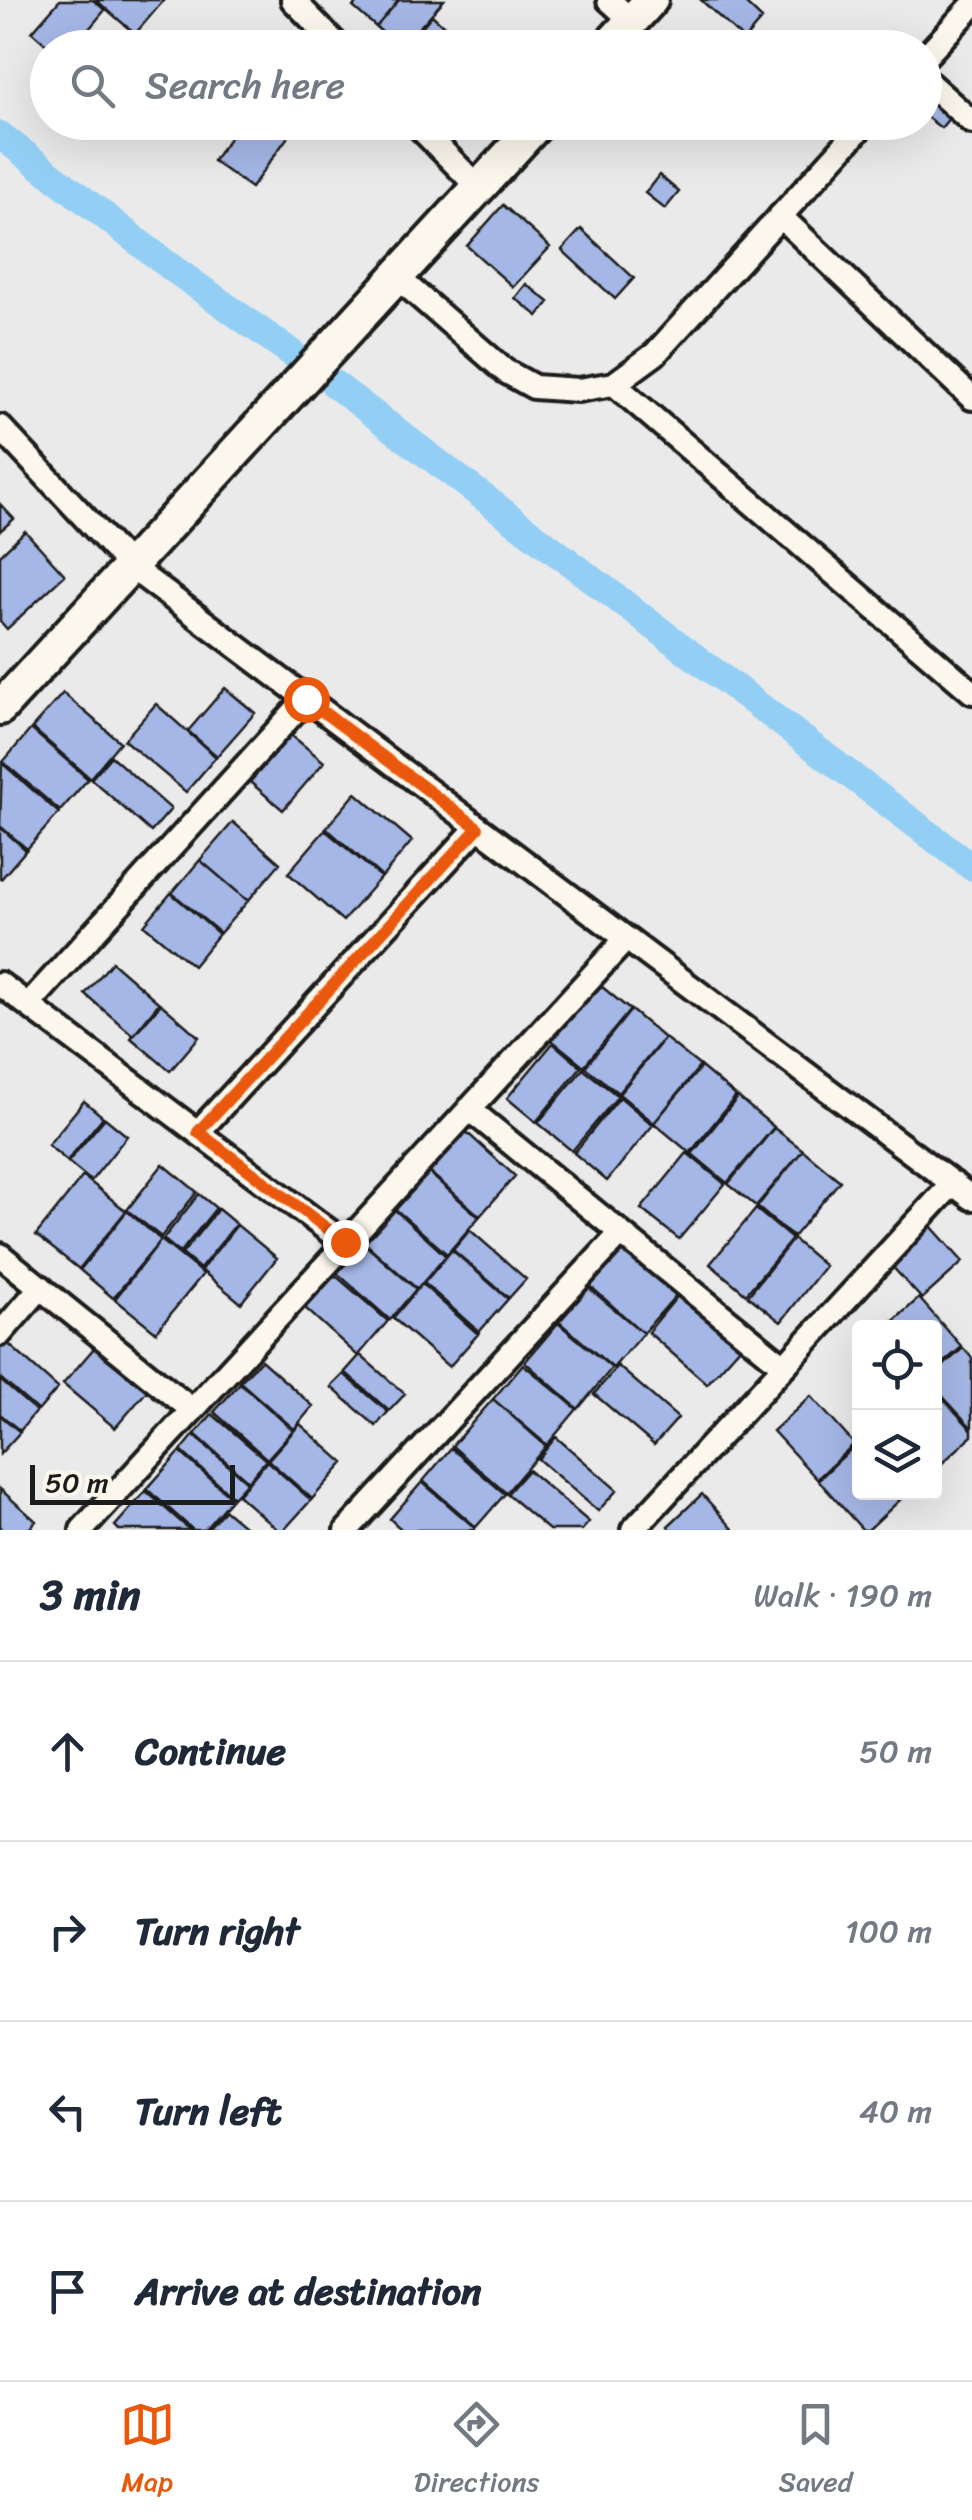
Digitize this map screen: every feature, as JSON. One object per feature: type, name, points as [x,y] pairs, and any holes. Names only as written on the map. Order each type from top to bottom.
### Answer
[{"type":"street","points":[[293,0],[322,30]]},
{"type":"street","points":[[942,38],[972,6]]},
{"type":"street","points":[[618,30],[631,7]]},
{"type":"street","points":[[942,95],[972,122]]},
{"type":"street","points":[[432,140],[479,188]]},
{"type":"street","points":[[0,708],[523,140]]},
{"type":"street","points":[[397,277],[505,370],[534,387],[578,390],[614,384],[655,354],[850,140]]},
{"type":"street","points":[[780,216],[972,398]]},
{"type":"street","points":[[614,384],[972,692]]},
{"type":"street","points":[[0,427],[130,566],[972,1198]]},
{"type":"street","points":[[28,1005],[306,699]]},
{"type":"street","points":[[198,1132],[478,828]]},
{"type":"street","points":[[82,1530],[626,939]]},
{"type":"street","points":[[0,984],[345,1242]]},
{"type":"street","points":[[469,1108],[784,1366]]},
{"type":"street","points":[[633,1530],[952,1183]]},
{"type":"street","points":[[346,1530],[621,1233]]},
{"type":"street","points":[[0,1254],[191,1409]]},
{"type":"street","points":[[0,1334],[41,1286]]},
{"type":"building","points":[[60,0],[93,0],[105,10],[88,30],[34,30]]},
{"type":"building","points":[[96,0],[164,0],[138,30],[130,30]]},
{"type":"building","points":[[360,0],[399,0],[376,27],[353,7]]},
{"type":"building","points":[[399,0],[444,0],[417,30],[376,27]]},
{"type":"building","points":[[701,0],[742,0],[762,19],[753,30],[733,30]]},
{"type":"building","points":[[432,15],[448,30],[419,30]]},
{"type":"building","points":[[942,100],[955,111],[942,127]]},
{"type":"building","points":[[228,140],[286,140],[251,188],[213,161]]},
{"type":"building","points":[[659,175],[679,192],[665,209],[645,193]]},
{"type":"building","points":[[503,205],[550,247],[513,287],[467,246]]},
{"type":"building","points":[[581,229],[634,278],[615,299],[562,250]]},
{"type":"building","points":[[526,284],[549,302],[538,316],[515,298]]},
{"type":"building","points":[[0,504],[14,519],[0,531]]},
{"type":"building","points":[[25,531],[65,575],[7,629],[0,621],[0,555]]},
{"type":"building","points":[[225,688],[255,713],[217,756],[188,731]]},
{"type":"building","points":[[63,693],[120,742],[90,778],[32,728]]},
{"type":"building","points":[[156,704],[216,757],[186,792],[124,740]]},
{"type":"building","points":[[31,729],[88,779],[60,811],[3,762]]},
{"type":"building","points":[[291,735],[324,762],[283,810],[250,782]]},
{"type":"building","points":[[111,756],[171,809],[151,832],[91,779]]},
{"type":"building","points":[[2,763],[59,813],[27,849],[0,826]]},
{"type":"building","points":[[356,793],[412,841],[382,877],[326,828]]},
{"type":"building","points":[[233,822],[280,863],[248,901],[200,860]]},
{"type":"building","points":[[0,827],[26,850],[1,879],[0,879]]},
{"type":"building","points":[[325,830],[381,877],[343,921],[288,873]]},
{"type":"building","points":[[200,860],[248,901],[220,933],[172,893]]},
{"type":"building","points":[[171,893],[219,934],[193,966],[144,925]]},
{"type":"building","points":[[112,962],[159,1003],[133,1035],[85,994]]},
{"type":"building","points":[[595,981],[630,1010],[584,1066],[549,1038]]},
{"type":"building","points":[[161,1004],[199,1037],[170,1071],[131,1038]]},
{"type":"building","points":[[631,1010],[664,1038],[618,1093],[585,1067]]},
{"type":"building","points":[[665,1038],[700,1066],[654,1123],[619,1094]]},
{"type":"building","points":[[553,1043],[581,1067],[536,1122],[507,1098]]},
{"type":"building","points":[[701,1067],[736,1096],[690,1153],[654,1123]]},
{"type":"building","points":[[583,1069],[618,1096],[572,1151],[538,1123]]},
{"type":"building","points":[[620,1097],[653,1125],[607,1181],[574,1153]]},
{"type":"building","points":[[738,1097],[774,1127],[727,1183],[692,1154]]},
{"type":"building","points":[[84,1101],[103,1117],[67,1161],[48,1145]]},
{"type":"building","points":[[105,1118],[127,1136],[91,1181],[68,1162]]},
{"type":"building","points":[[774,1128],[803,1150],[756,1206],[728,1184]]},
{"type":"building","points":[[463,1129],[515,1176],[480,1216],[427,1170]]},
{"type":"building","points":[[803,1150],[840,1181],[793,1237],[757,1207]]},
{"type":"building","points":[[687,1153],[725,1184],[679,1239],[641,1209]]},
{"type":"building","points":[[163,1164],[197,1192],[161,1237],[127,1210]]},
{"type":"building","points":[[427,1171],[479,1217],[447,1254],[394,1208]]},
{"type":"building","points":[[83,1176],[126,1211],[79,1269],[36,1235]]},
{"type":"building","points":[[199,1194],[216,1208],[180,1253],[163,1239]]},
{"type":"building","points":[[393,1208],[446,1256],[417,1289],[364,1242]]},
{"type":"building","points":[[218,1209],[236,1224],[200,1269],[182,1254]]},
{"type":"building","points":[[756,1209],[792,1239],[746,1294],[710,1264]]},
{"type":"building","points":[[127,1211],[161,1240],[113,1298],[80,1270]]},
{"type":"building","points":[[237,1225],[277,1258],[241,1303],[201,1270]]},
{"type":"building","points":[[930,1225],[963,1262],[922,1299],[889,1263]]},
{"type":"building","points":[[470,1230],[526,1279],[509,1298],[453,1250]]},
{"type":"building","points":[[793,1239],[825,1266],[781,1322],[748,1296]]},
{"type":"building","points":[[161,1240],[203,1274],[156,1332],[115,1299]]},
{"type":"building","points":[[363,1243],[416,1289],[390,1320],[337,1273]]},
{"type":"building","points":[[624,1247],[677,1294],[643,1333],[590,1286]]},
{"type":"building","points":[[452,1250],[508,1299],[479,1332],[424,1283]]},
{"type":"building","points":[[335,1275],[388,1321],[358,1356],[305,1308]]},
{"type":"building","points":[[422,1284],[478,1334],[449,1367],[393,1318]]},
{"type":"building","points":[[589,1288],[643,1333],[613,1368],[559,1322]]},
{"type":"building","points":[[680,1293],[741,1346],[707,1384],[648,1332]]},
{"type":"building","points":[[919,1298],[938,1320],[895,1320]]},
{"type":"building","points":[[558,1323],[612,1368],[578,1409],[525,1362]]},
{"type":"building","points":[[942,1324],[962,1347],[942,1364]]},
{"type":"building","points":[[101,1340],[153,1384],[115,1428],[63,1384]]},
{"type":"building","points":[[5,1341],[58,1388],[38,1411],[0,1378],[0,1347]]},
{"type":"building","points":[[963,1348],[972,1358],[972,1428],[942,1396],[942,1367]]},
{"type":"building","points":[[360,1355],[405,1394],[389,1411],[345,1372]]},
{"type":"building","points":[[261,1360],[313,1406],[294,1429],[240,1382]]},
{"type":"building","points":[[523,1364],[577,1409],[547,1445],[493,1399]]},
{"type":"building","points":[[618,1366],[678,1418],[654,1445],[594,1394]]},
{"type":"building","points":[[344,1374],[388,1412],[376,1426],[331,1387]]},
{"type":"building","points":[[0,1380],[36,1411],[20,1431],[0,1414]]},
{"type":"building","points":[[240,1383],[293,1430],[267,1459],[214,1412]]},
{"type":"building","points":[[811,1396],[852,1446],[817,1479],[773,1431]]},
{"type":"building","points":[[942,1398],[972,1430],[972,1436],[942,1463]]},
{"type":"building","points":[[493,1399],[546,1446],[506,1493],[452,1446]]},
{"type":"building","points":[[212,1414],[266,1460],[248,1481],[195,1434]]},
{"type":"building","points":[[0,1415],[20,1432],[0,1454]]},
{"type":"building","points":[[300,1424],[344,1463],[312,1499],[268,1460]]},
{"type":"building","points":[[194,1435],[247,1482],[233,1497],[181,1451]]},
{"type":"building","points":[[556,1437],[617,1490],[598,1511],[538,1459]]},
{"type":"building","points":[[451,1448],[505,1494],[476,1527],[423,1481]]},
{"type":"building","points":[[852,1448],[852,1500],[900,1500],[868,1530],[863,1530],[818,1480]]},
{"type":"building","points":[[180,1452],[232,1498],[204,1530],[193,1530],[147,1489]]},
{"type":"building","points":[[267,1461],[311,1500],[284,1530],[278,1530],[238,1495]]},
{"type":"building","points":[[528,1470],[589,1522],[582,1530],[549,1530],[507,1494]]},
{"type":"building","points":[[422,1482],[474,1530],[402,1530],[390,1519]]},
{"type":"building","points":[[0,1489],[36,1521],[28,1530],[0,1530]]},
{"type":"building","points":[[146,1491],[190,1530],[119,1530],[115,1526]]},
{"type":"building","points":[[702,1494],[734,1530],[671,1530],[668,1526]]},
{"type":"building","points":[[225,1510],[249,1530],[208,1528]]},
{"type":"waterway","points":[[0,135],[172,268],[293,354]]},
{"type":"waterway","points":[[334,384],[972,867]]},
{"type":"route","points":[[306,699],[478,828],[198,1132],[345,1242]]}]
